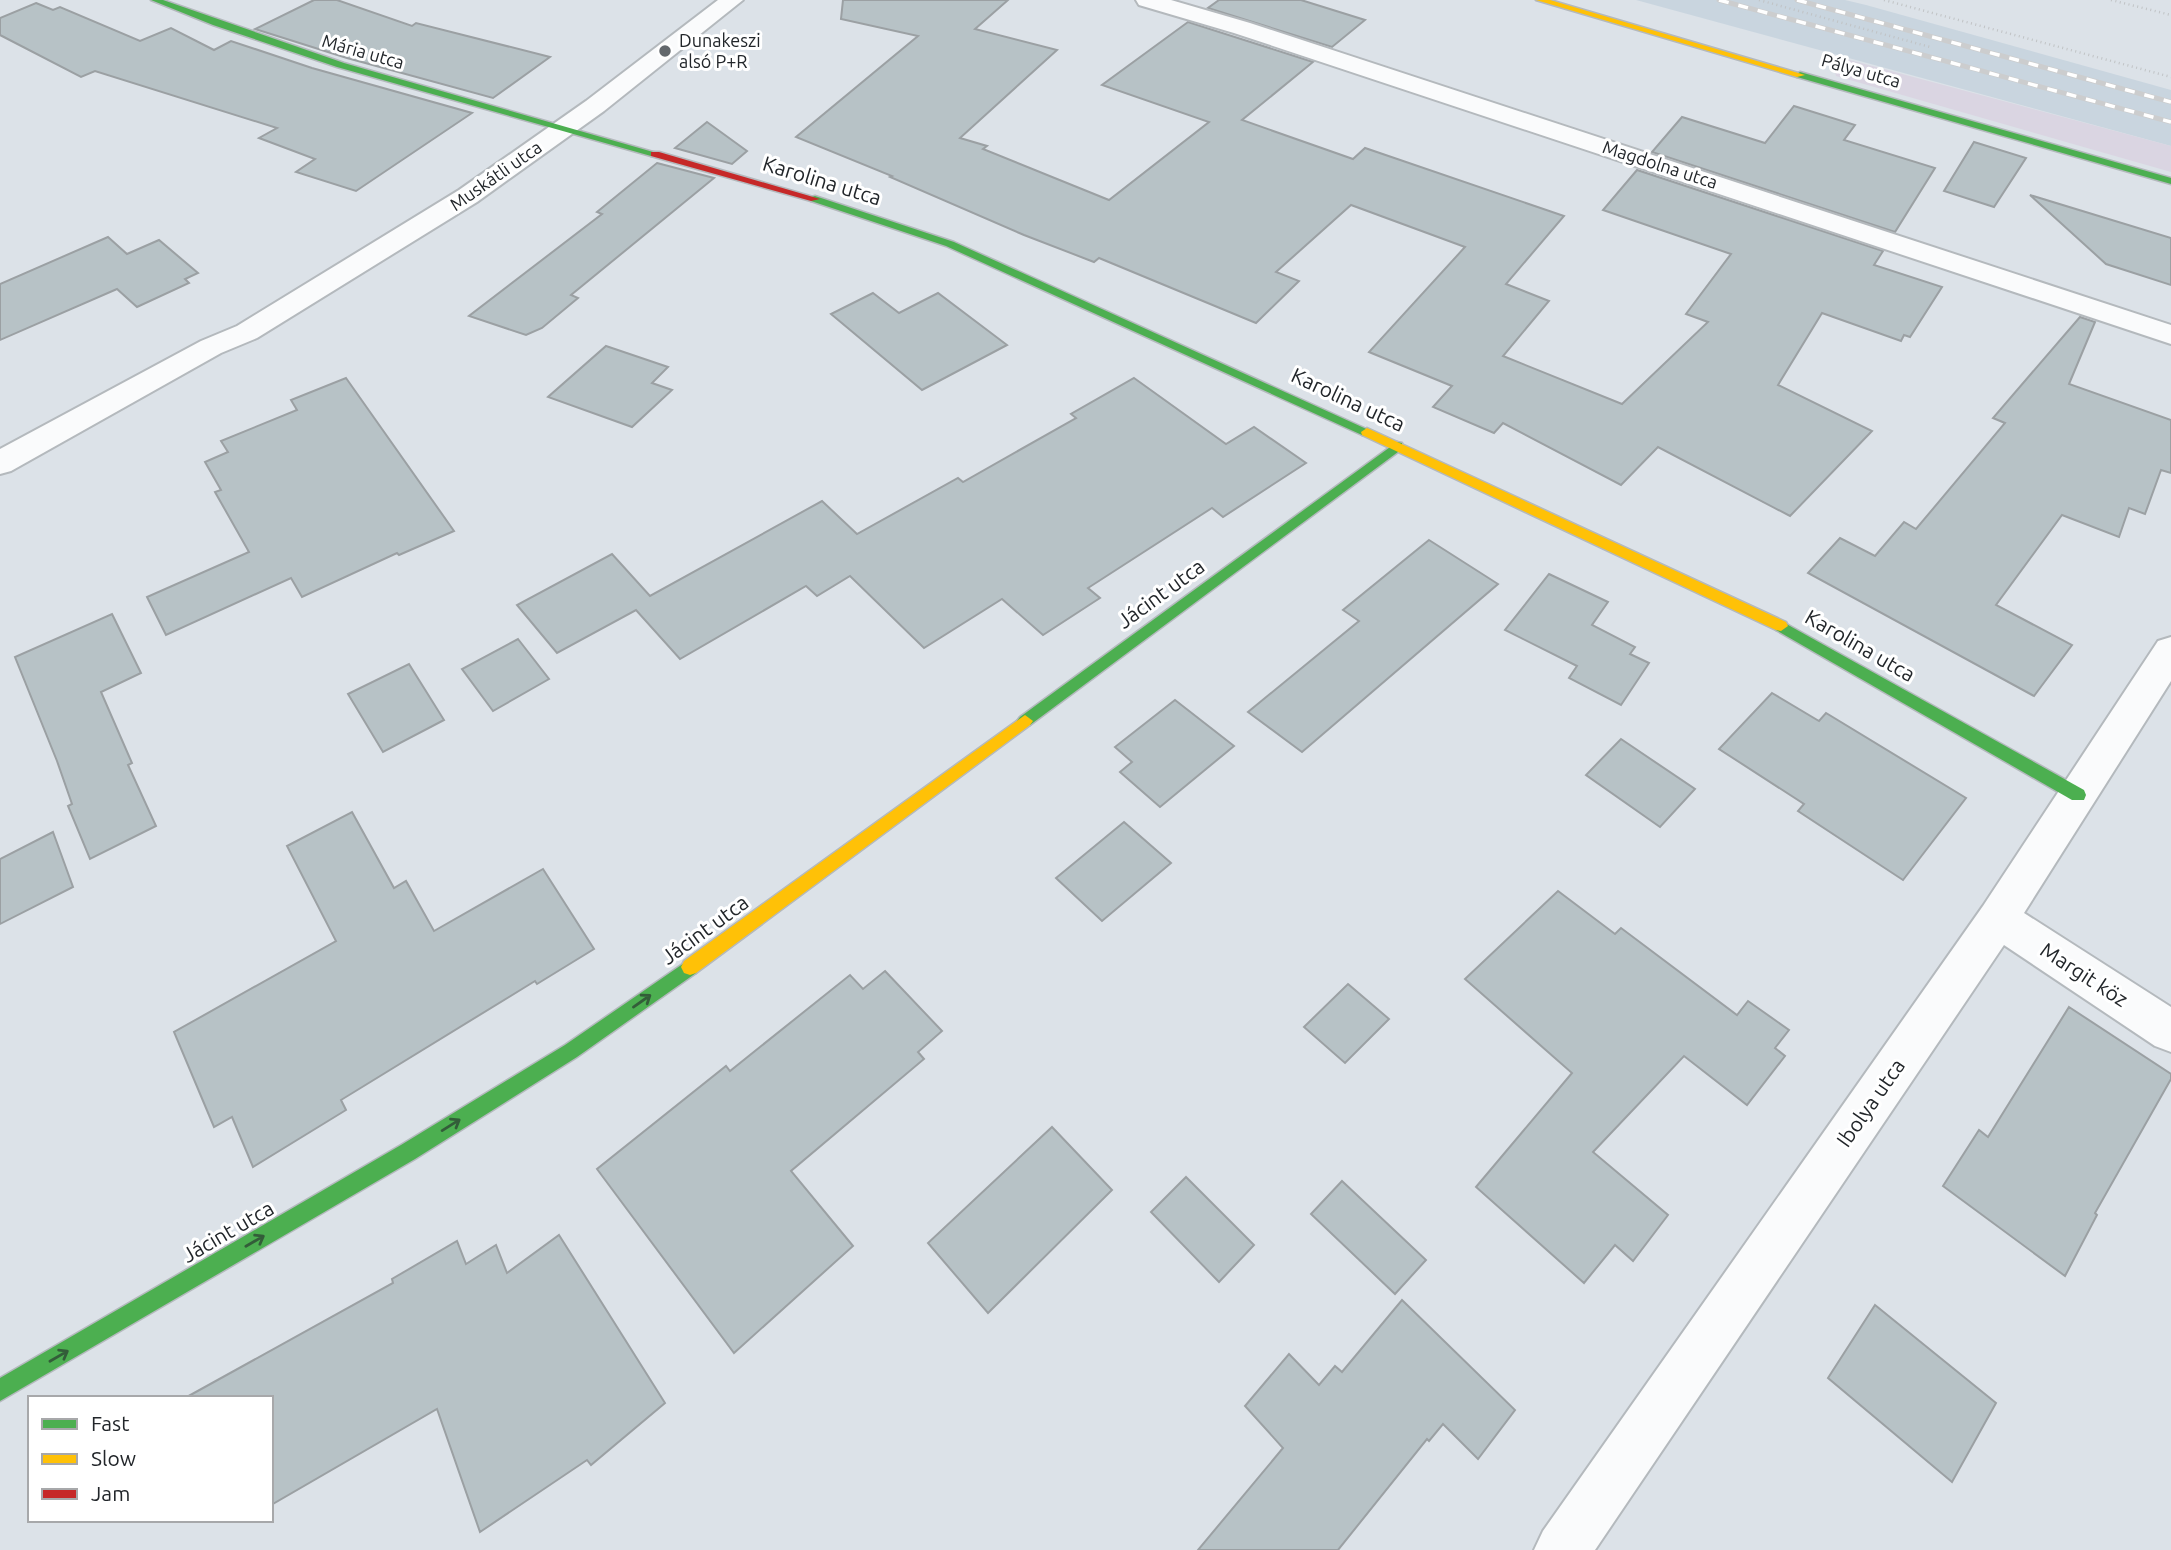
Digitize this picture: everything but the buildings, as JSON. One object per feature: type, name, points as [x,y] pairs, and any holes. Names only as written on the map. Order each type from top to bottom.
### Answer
[{"type":"street","name":"Mária utca","points":[[155,0],[250,38],[338,66],[563,129]]},
{"type":"street","name":"Muskátli utca","points":[[0,463],[211,347],[247,332],[422,226],[563,129],[732,0]]},
{"type":"street","name":"Magdolna utca","points":[[1147,0],[1255,32],[2171,335]]},
{"type":"street","name":"Pálya utca","points":[[1540,0],[2171,181]]},
{"type":"street","name":"Karolina utca","points":[[563,129],[801,194],[950,244],[1396,446],[1794,632],[2078,795]]},
{"type":"street","name":"Muskátli utca","points":[[0,480],[226,353],[247,332]]},
{"type":"street","name":"Jácint utca","points":[[0,1391],[408,1152],[571,1051],[732,937],[1396,446]]},
{"type":"street","name":"Ibolya utca","points":[[1562,1550],[1998,919],[2171,651]]},
{"type":"street","name":"Margit köz","points":[[1998,919],[2171,1031]]},
{"type":"path","points":[[1759,0],[1930,47]]},
{"type":"path","points":[[1884,0],[2171,77]]},
{"type":"path","points":[[2111,0],[2171,15]]},
{"type":"shaded area","points":[[1636,0],[1845,0],[1866,5],[2171,90],[2171,146]]},
{"type":"shaded area","points":[[1831,55],[2171,146],[2171,172],[1836,76]]},
{"type":"railway","points":[[1719,0],[2171,122]]},
{"type":"railway","points":[[1797,0],[2171,102]]},
{"type":"traffic: fast","points":[[155,0],[340,65],[655,154]]},
{"type":"traffic: fast","points":[[1800,75],[2171,181]]},
{"type":"traffic: fast","points":[[815,199],[950,244],[1367,432]]},
{"type":"traffic: fast","points":[[1025,721],[1397,446]]},
{"type":"traffic: fast","points":[[1781,626],[2078,795]]},
{"type":"traffic: fast","points":[[0,1390],[408,1152],[571,1051],[690,967]]},
{"type":"traffic: slow","points":[[1540,0],[1800,75]]},
{"type":"traffic: slow","points":[[1367,432],[1781,626]]},
{"type":"traffic: slow","points":[[690,967],[1025,721]]},
{"type":"traffic: jam","points":[[655,154],[815,199]]},
{"type":"place","name":"Dunakeszi alsó P+R","points":[[665,51]]}]
